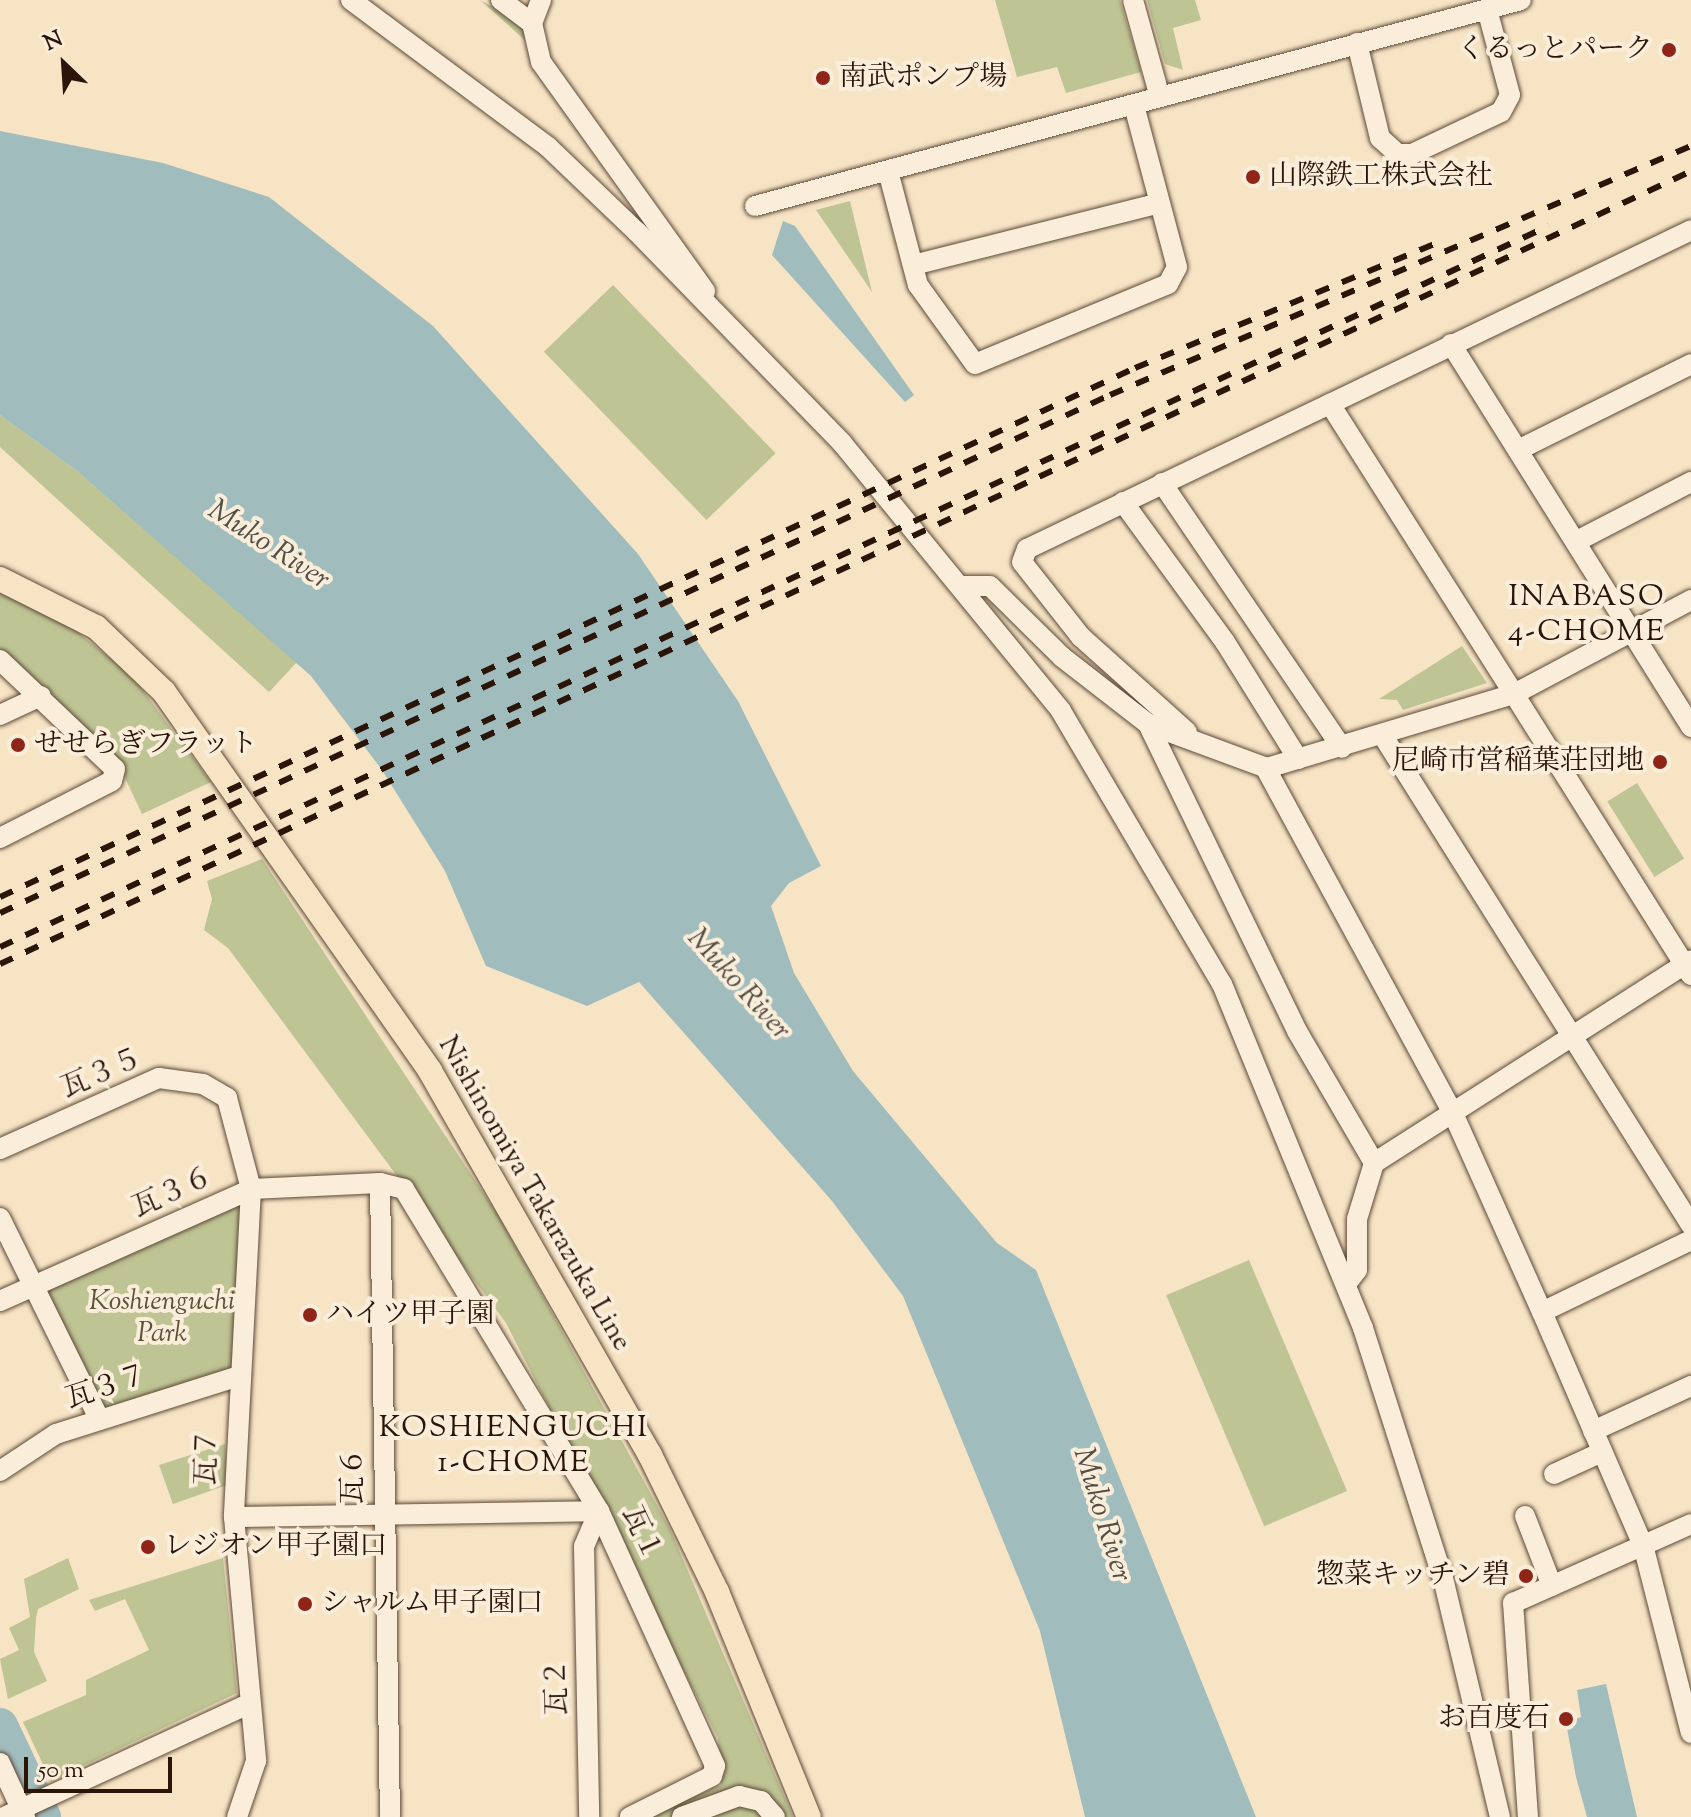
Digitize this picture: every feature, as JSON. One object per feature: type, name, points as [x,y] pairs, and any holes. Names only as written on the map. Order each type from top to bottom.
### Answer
[{"type":"main road","name":"Nishinomiya Takarazuka Line","points":[[0,579],[96,627],[164,692],[430,1071],[650,1455],[723,1604],[809,1817]]},
{"type":"street","points":[[351,0],[548,147],[842,443],[913,538],[960,586],[1061,711],[1222,984],[1346,1284],[1443,1578],[1500,1817]]},
{"type":"street","points":[[501,0],[532,23]]},
{"type":"street","points":[[541,0],[532,23],[532,42],[556,88],[734,334]]},
{"type":"street","points":[[1133,0],[1159,94]]},
{"type":"street","points":[[755,206],[1135,109],[1159,94],[1521,0]]},
{"type":"street","points":[[1357,43],[1380,138],[1398,154],[1412,154],[1501,112],[1510,95],[1487,9]]},
{"type":"street","points":[[888,171],[918,285],[975,364],[1168,284],[1177,267],[1135,109]]},
{"type":"street","points":[[913,265],[1159,203]]},
{"type":"street","points":[[1200,743],[1081,637],[1022,562],[1027,549],[1691,230]]},
{"type":"street","points":[[1451,344],[1690,723]]},
{"type":"street","points":[[1518,450],[1691,364]]},
{"type":"street","points":[[1330,404],[1689,966],[1452,1111],[1374,1163],[1357,1219],[1354,1282],[1346,1284]]},
{"type":"street","points":[[1577,541],[1691,482]]},
{"type":"street","points":[[1162,483],[1342,748]]},
{"type":"street","points":[[1123,502],[1225,642],[1298,759]]},
{"type":"street","points":[[960,586],[990,586],[1062,657],[1148,724],[1265,767],[1383,736],[1514,694],[1691,600]]},
{"type":"street","points":[[0,660],[115,769],[112,781],[0,838]]},
{"type":"street","points":[[0,715],[41,696]]},
{"type":"street","points":[[1148,724],[1297,1031],[1374,1163]]},
{"type":"street","points":[[1383,736],[1691,1225]]},
{"type":"street","points":[[1265,767],[1452,1111],[1542,1312],[1643,1545],[1691,1733]]},
{"type":"street","name":"瓦３５","points":[[0,1149],[159,1078],[203,1084],[227,1098]]},
{"type":"street","name":"瓦７","points":[[227,1098],[251,1189],[234,1517],[248,1704],[256,1761],[237,1817]]},
{"type":"street","name":"瓦３６","points":[[0,1301],[251,1189],[380,1183]]},
{"type":"street","name":"瓦１","points":[[380,1183],[404,1189],[599,1511],[715,1766],[712,1776],[630,1817]]},
{"type":"street","name":"瓦６","points":[[380,1183],[382,1515],[390,1817]]},
{"type":"street","points":[[0,1218],[100,1420]]},
{"type":"street","points":[[1542,1312],[1691,1240]]},
{"type":"street","name":"瓦３７","points":[[0,1471],[56,1434],[239,1376]]},
{"type":"street","points":[[1593,1431],[1691,1386]]},
{"type":"street","points":[[1554,1474],[1602,1452]]},
{"type":"street","points":[[234,1517],[599,1511]]},
{"type":"street","name":"瓦２","points":[[589,1817],[584,1546],[599,1511]]},
{"type":"street","points":[[1525,1516],[1552,1586]]},
{"type":"street","points":[[1528,1817],[1513,1603],[1691,1524]]},
{"type":"street","points":[[0,1763],[25,1809],[248,1704]]},
{"type":"street","points":[[682,1817],[739,1796],[761,1801],[775,1817]]},
{"type":"green space","points":[[480,0],[527,25],[526,41]]},
{"type":"green space","points":[[995,0],[1120,0],[1141,72],[1066,93],[1057,67],[1017,77]]},
{"type":"green space","points":[[1147,0],[1195,0],[1201,20],[1173,28],[1183,70],[1165,64]]},
{"type":"green space","points":[[850,201],[872,292],[816,210]]},
{"type":"green space","points":[[613,285],[776,453],[706,520],[544,352]]},
{"type":"green space","points":[[0,415],[77,471],[297,662],[269,692],[0,447]]},
{"type":"green space","points":[[0,593],[64,621],[132,676],[211,782],[142,814],[118,763],[0,650]]},
{"type":"green space","points":[[1462,646],[1487,683],[1403,710],[1397,700],[1379,699]]},
{"type":"green space","points":[[1637,783],[1684,858],[1654,877],[1607,802]]},
{"type":"green space","points":[[262,859],[500,1218],[670,1529],[793,1817],[646,1817],[721,1785],[718,1738],[506,1323],[228,948],[204,930],[212,899],[207,881]]},
{"type":"green space","name":"Koshienguchi Park","points":[[236,1204],[242,1207],[234,1375],[110,1408],[98,1405],[46,1299],[50,1287]]},
{"type":"green space","points":[[1249,1260],[1347,1491],[1264,1526],[1166,1295]]},
{"type":"green space","points":[[225,1444],[227,1485],[173,1504],[159,1465]]},
{"type":"green space","points":[[68,1558],[79,1589],[38,1609],[36,1618],[34,1652],[47,1681],[8,1699],[0,1659],[19,1650],[9,1628],[30,1617],[24,1579]]},
{"type":"green space","points":[[223,1558],[237,1693],[51,1781],[23,1722],[86,1695],[86,1680],[149,1650],[125,1599],[95,1611],[89,1600]]},
{"type":"water","name":"Muko River","points":[[0,131],[163,163],[269,197],[433,326],[638,554],[738,701],[821,866],[789,883],[771,906],[794,973],[853,1071],[997,1243],[1036,1270],[1256,1817],[1085,1817],[1040,1631],[903,1296],[832,1201],[639,982],[587,1006],[486,966],[445,871],[382,770],[311,676],[77,471],[0,415]]},
{"type":"water","points":[[783,221],[795,226],[914,395],[905,402],[772,255]]},
{"type":"water","points":[[1606,1684],[1637,1817],[1587,1817],[1576,1777],[1566,1723],[1581,1717],[1577,1690]]},
{"type":"waterway","points":[[0,1726],[43,1817]]},
{"type":"railway","points":[[0,913],[1110,395],[1691,146]]},
{"type":"railway","points":[[0,964],[1691,171]]},
{"type":"railway","points":[[0,947],[1548,226]]},
{"type":"railway","points":[[0,897],[1135,368],[1434,244]]},
{"type":"place","name":"くるっとパーク","points":[[1669,50]]},
{"type":"place","name":"南武ポンプ場","points":[[823,78]]},
{"type":"place","name":"山際鉄工株式会社","points":[[1253,177]]},
{"type":"place","name":"せせらぎフラット","points":[[18,745]]},
{"type":"place","name":"尼崎市営稲葉荘団地","points":[[1660,762]]},
{"type":"place","name":"ハイツ甲子園","points":[[310,1315]]},
{"type":"place","name":"レジオン甲子園口","points":[[148,1547]]},
{"type":"place","name":"惣菜キッチン碧","points":[[1526,1576]]},
{"type":"place","name":"シャルム甲子園口","points":[[305,1604]]},
{"type":"place","name":"お百度石","points":[[1566,1719]]},
{"type":"district","name":"INABASO 4-CHOME","points":[[1587,615]]},
{"type":"district","name":"KOSHIENGUCHI 1-CHOME","points":[[514,1446]]}]
